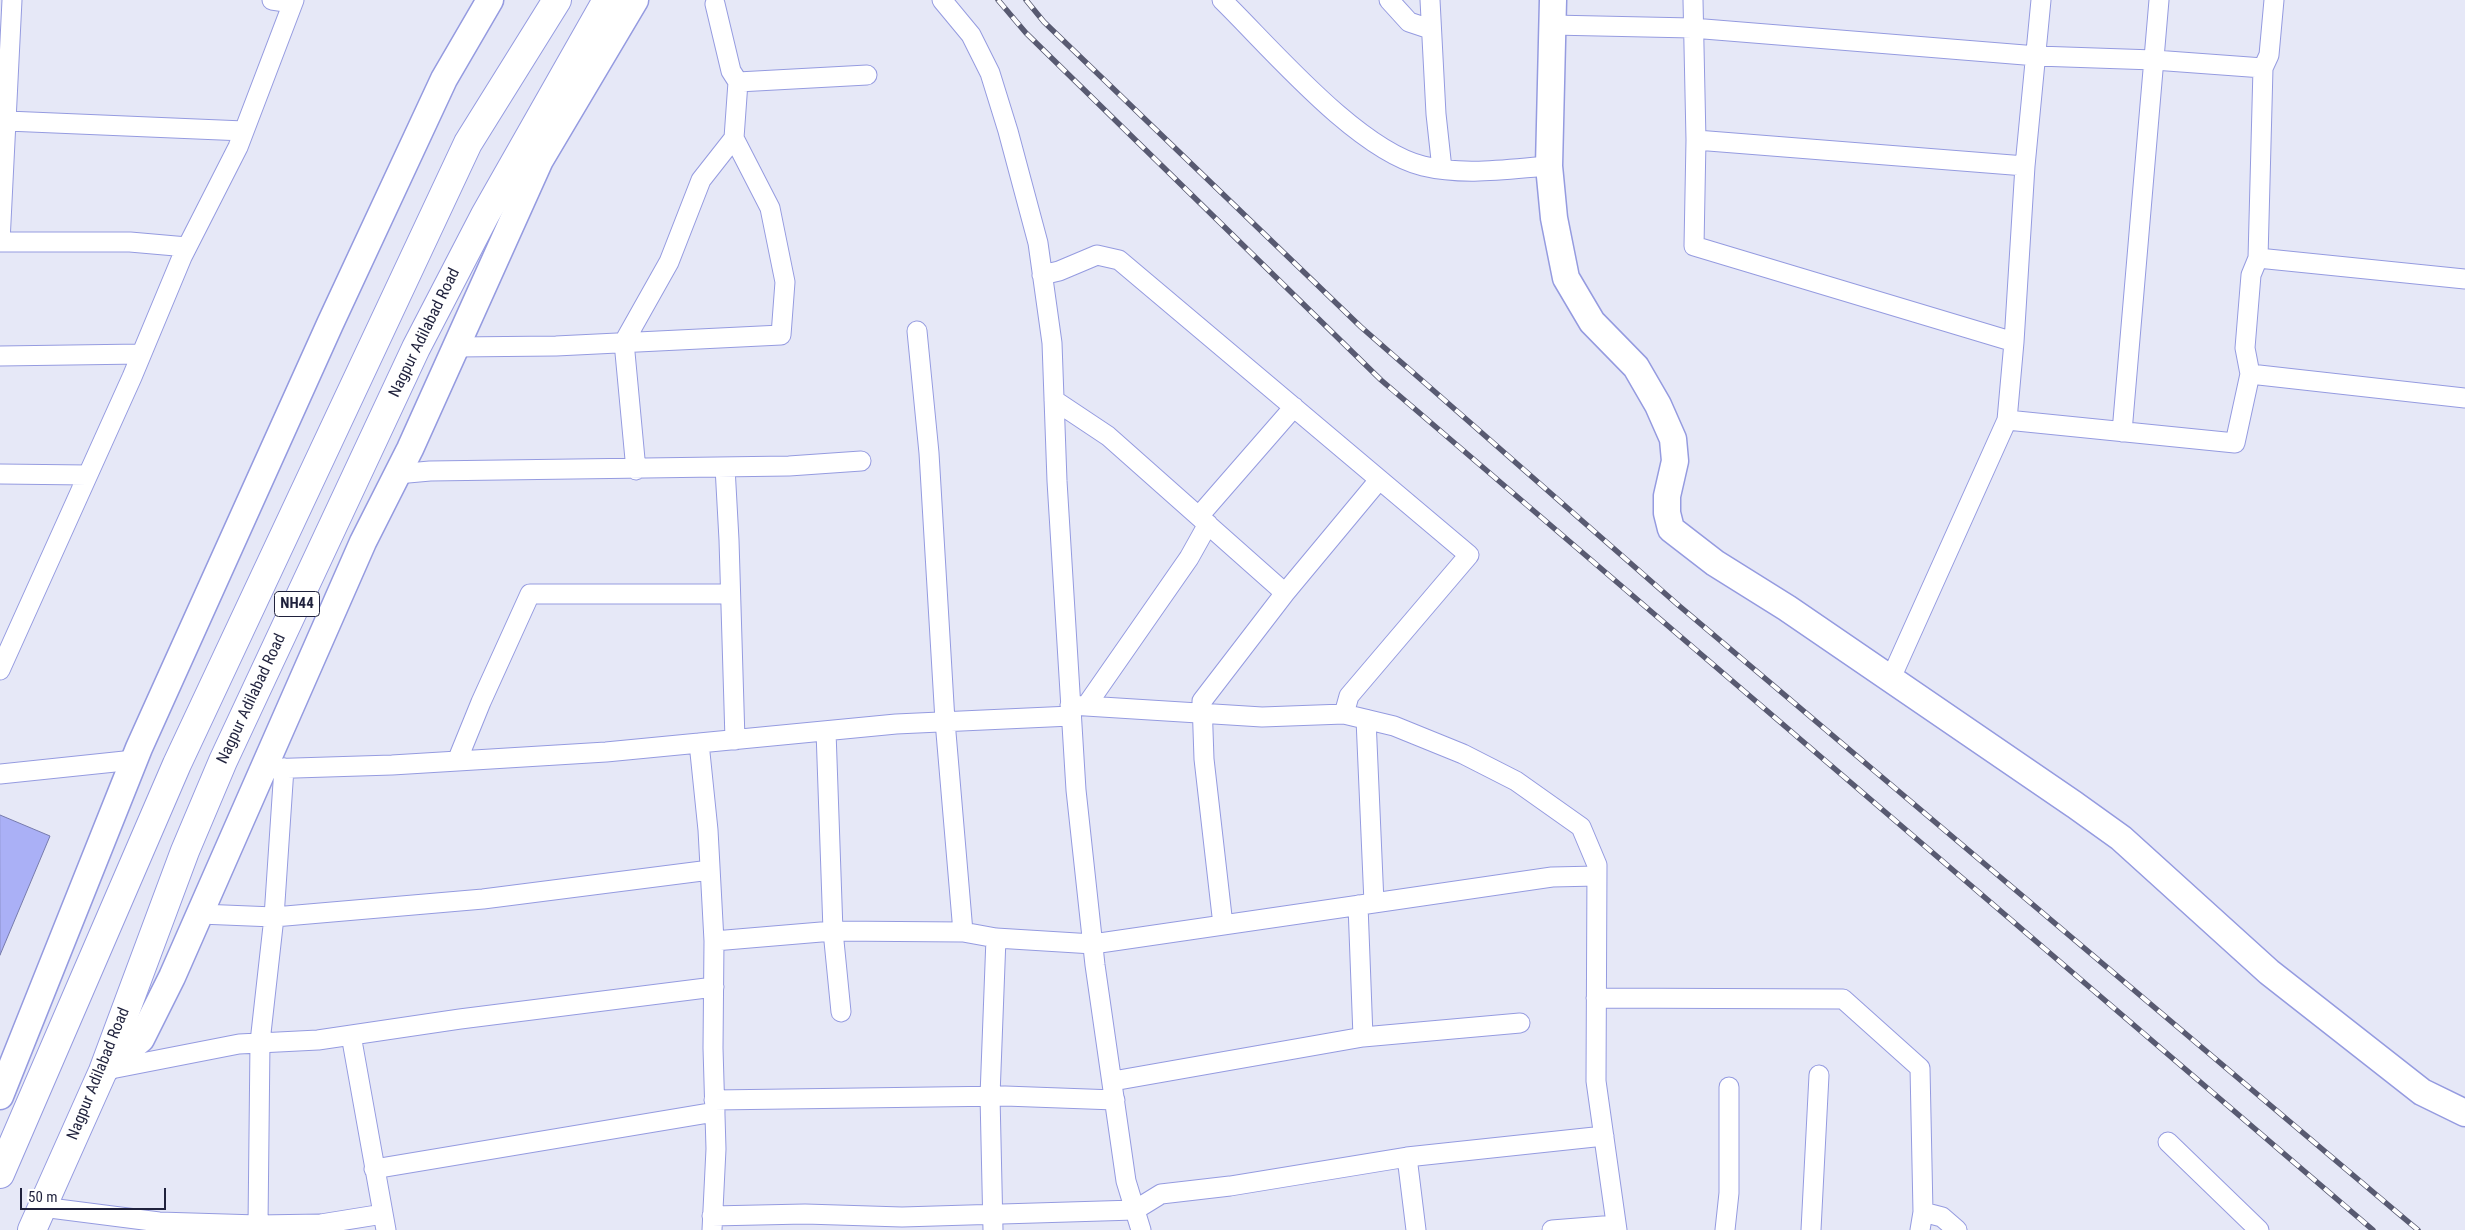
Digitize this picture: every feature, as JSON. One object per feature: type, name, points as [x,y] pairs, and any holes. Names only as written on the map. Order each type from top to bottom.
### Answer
[{"type":"highway","name":"NH44","points":[[0,1174],[177,764],[468,143],[558,0]]},
{"type":"highway","name":"Nagpur Adilabad Road","points":[[37,1219],[103,1071],[185,851],[223,761],[412,356],[485,215],[608,0]]},
{"type":"street","points":[[12,0],[0,242],[130,242],[187,247]]},
{"type":"street","points":[[0,670],[88,475],[187,247],[244,131],[293,2],[272,0]]},
{"type":"street","points":[[0,1096],[134,760],[330,324],[436,96],[490,0]]},
{"type":"street","points":[[103,1071],[142,1039],[200,914],[274,769],[363,542],[456,347],[540,160],[635,0]]},
{"type":"street","points":[[942,0],[971,35],[990,73],[1008,131],[1038,243],[1052,343],[1054,400],[1076,709],[1076,790],[1093,944],[1126,1180],[1141,1230]]},
{"type":"street","points":[[1222,0],[1330,107],[1386,151],[1422,166],[1458,172],[1549,166]]},
{"type":"street","points":[[1389,0],[1409,22],[1430,29]]},
{"type":"street","points":[[1430,0],[1430,29],[1442,169]]},
{"type":"street","points":[[1692,0],[1696,140],[1694,246],[2014,342]]},
{"type":"street","points":[[1891,678],[2007,420],[2025,166],[2041,0]]},
{"type":"street","points":[[2122,432],[2159,0]]},
{"type":"street","points":[[2007,420],[2236,444],[2250,374],[2245,348],[2251,275],[2258,258],[2263,68],[2269,54],[2274,0]]},
{"type":"street","points":[[456,347],[781,335],[785,282],[770,208],[734,138],[738,82],[731,71],[715,4]]},
{"type":"street","points":[[2263,68],[2154,60],[2037,56],[1692,28],[1552,13],[1549,166],[1554,218],[1566,278],[1592,322],[1636,367],[1658,405],[1673,438],[1674,461],[1667,496],[1667,513],[1671,529],[1715,563],[1891,678],[2121,838],[2269,972],[2422,1092],[2465,1113]]},
{"type":"street","points":[[738,82],[867,75]]},
{"type":"street","points":[[7,122],[244,131]]},
{"type":"street","points":[[636,470],[624,342],[669,262],[701,180],[734,138]]},
{"type":"street","points":[[1696,140],[2025,166]]},
{"type":"street","points":[[1042,275],[1059,271],[1096,255],[1119,260],[1470,555],[1349,696],[1344,714]]},
{"type":"street","points":[[2258,258],[2465,279]]},
{"type":"street","points":[[917,331],[929,453],[944,721],[963,932]]},
{"type":"street","points":[[0,356],[141,354]]},
{"type":"street","points":[[2250,374],[2465,398]]},
{"type":"street","points":[[1054,400],[1108,436],[1285,593]]},
{"type":"street","points":[[1076,709],[1189,558],[1203,520],[1294,408]]},
{"type":"street","points":[[397,474],[430,471],[636,470],[861,461]]},
{"type":"street","points":[[725,467],[735,740]]},
{"type":"street","points":[[0,474],[88,475]]},
{"type":"street","points":[[1224,925],[1204,759],[1202,701],[1285,593],[1379,480]]},
{"type":"street","points":[[457,761],[481,702],[530,594],[730,594]]},
{"type":"street","points":[[274,769],[606,752],[1076,709],[1262,718],[1344,714],[1394,726],[1463,754],[1516,781],[1581,827],[1597,865],[1596,1081],[1617,1228],[1552,1230]]},
{"type":"street","points":[[1363,1037],[1366,904],[1366,719]]},
{"type":"street","points":[[826,731],[834,931],[841,1012]]},
{"type":"street","points":[[698,743],[710,870],[714,941],[714,1106],[716,1149],[712,1223],[806,1214],[902,1216],[993,1222],[1135,1210],[1161,1194],[1230,1186],[1407,1157],[1604,1136]]},
{"type":"street","points":[[0,774],[134,760]]},
{"type":"street","points":[[258,1225],[260,1042],[274,917],[274,769]]},
{"type":"street","points":[[200,914],[274,917],[484,899],[710,870]]},
{"type":"street","points":[[714,941],[834,931],[963,932],[996,938],[1093,944],[1552,877],[1597,876]]},
{"type":"street","points":[[993,1222],[990,1096],[996,938]]},
{"type":"street","points":[[103,1071],[239,1044],[318,1040],[460,1019],[714,987]]},
{"type":"street","points":[[1596,998],[1843,998],[1920,1068],[1922,1221],[1942,1217],[1957,1230]]},
{"type":"street","points":[[1112,1081],[1363,1037],[1520,1023]]},
{"type":"street","points":[[37,1219],[258,1225],[384,1222],[351,1035]]},
{"type":"street","points":[[1811,1230],[1819,1074]]},
{"type":"street","points":[[1725,1230],[1729,1193],[1729,1087]]},
{"type":"street","points":[[374,1169],[714,1106],[990,1096],[1115,1100]]},
{"type":"street","points":[[2168,1142],[2259,1230]]},
{"type":"street","points":[[1407,1157],[1416,1230]]},
{"type":"building","points":[[0,815],[50,836],[0,955]]},
{"type":"railway","points":[[998,0],[1026,33],[1381,380],[2373,1230]]},
{"type":"railway","points":[[1026,0],[1044,22],[1361,327],[1677,604],[2418,1230]]}]
